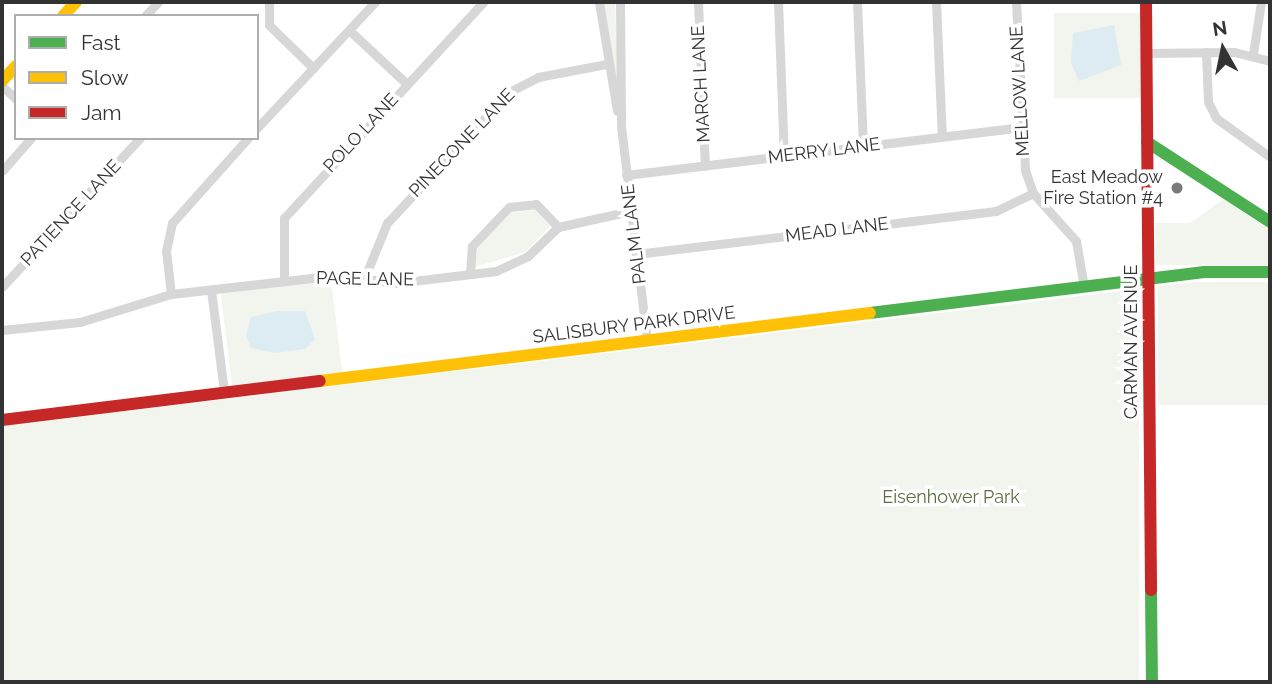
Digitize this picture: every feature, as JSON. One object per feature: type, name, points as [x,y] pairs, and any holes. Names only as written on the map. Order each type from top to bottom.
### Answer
[{"type":"main road","name":"CARMAN AVENUE","points":[[1146,2],[1152,682]]},
{"type":"main road","points":[[2,84],[14,69]]},
{"type":"main road","points":[[1147,142],[1270,222]]},
{"type":"main road","name":"SALISBURY PARK DRIVE","points":[[2,420],[1148,279],[1270,272]]},
{"type":"street","points":[[269,2],[269,25],[313,68]]},
{"type":"street","points":[[259,125],[374,2]]},
{"type":"street","name":"POLO LANE","points":[[284,281],[284,218],[483,2]]},
{"type":"street","name":"PALM LANE","points":[[599,2],[606,64],[621,126]]},
{"type":"street","name":"PALM LANE","points":[[620,2],[621,126],[647,341]]},
{"type":"street","name":"MARCH LANE","points":[[698,2],[705,166]]},
{"type":"street","points":[[778,2],[784,156]]},
{"type":"street","points":[[857,2],[863,146]]},
{"type":"street","points":[[936,2],[942,137]]},
{"type":"street","name":"MELLOW LANE","points":[[1016,2],[1021,127],[1033,192]]},
{"type":"street","points":[[1253,54],[1261,2]]},
{"type":"street","points":[[349,30],[407,84]]},
{"type":"street","points":[[1206,52],[1206,91],[1216,118],[1270,157]]},
{"type":"street","points":[[1146,53],[1253,54],[1270,61]]},
{"type":"street","name":"PINECONE LANE","points":[[364,279],[387,223],[509,92],[538,77],[606,64]]},
{"type":"street","points":[[2,84],[14,97]]},
{"type":"street","name":"MERRY LANE","points":[[626,175],[1021,127]]},
{"type":"street","points":[[2,171],[29,140]]},
{"type":"street","name":"PATIENCE LANE","points":[[2,287],[138,140]]},
{"type":"street","points":[[171,294],[166,251],[172,223],[246,140]]},
{"type":"street","points":[[1033,192],[1072,234],[1084,287]]},
{"type":"street","name":"MEAD LANE","points":[[636,254],[996,211],[1033,192]]},
{"type":"street","points":[[470,273],[472,246],[509,207],[536,204],[558,227]]},
{"type":"street","name":"PAGE LANE","points":[[2,330],[80,321],[171,294],[284,281],[364,279],[396,283],[513,266],[558,227],[630,211]]},
{"type":"street","points":[[211,290],[224,392]]},
{"type":"green space","points":[[604,2],[615,2],[618,87],[604,18]]},
{"type":"green space","points":[[1054,13],[1146,13],[1146,98],[1054,98]]},
{"type":"green space","points":[[1224,199],[1270,230],[1270,265],[1156,265],[1155,223],[1190,223]]},
{"type":"green space","points":[[535,210],[550,226],[525,252],[474,267],[478,247],[511,213]]},
{"type":"green space","points":[[331,280],[342,372],[232,386],[221,294]]},
{"type":"green space","points":[[1195,282],[1270,282],[1270,405],[1158,405],[1158,286]]},
{"type":"green space","name":"Eisenhower Park","points":[[1139,289],[1139,682],[2,682],[2,426]]},
{"type":"shaded area","points":[[1114,25],[1121,65],[1079,81],[1071,63],[1073,33]]},
{"type":"shaded area","points":[[277,311],[305,311],[315,339],[305,349],[275,353],[251,348],[246,336],[251,317]]},
{"type":"traffic: fast","points":[[1147,142],[1270,222]]},
{"type":"traffic: fast","points":[[870,313],[1204,272],[1270,272]]},
{"type":"traffic: fast","points":[[1151,590],[1152,682]]},
{"type":"traffic: slow","points":[[65,14],[76,2]]},
{"type":"traffic: slow","points":[[2,81],[14,68]]},
{"type":"traffic: slow","points":[[320,381],[870,313]]},
{"type":"traffic: jam","points":[[1146,2],[1151,590]]},
{"type":"traffic: jam","points":[[2,420],[320,381]]},
{"type":"place","name":"East Meadow Fire Station #4","points":[[1177,188]]}]
